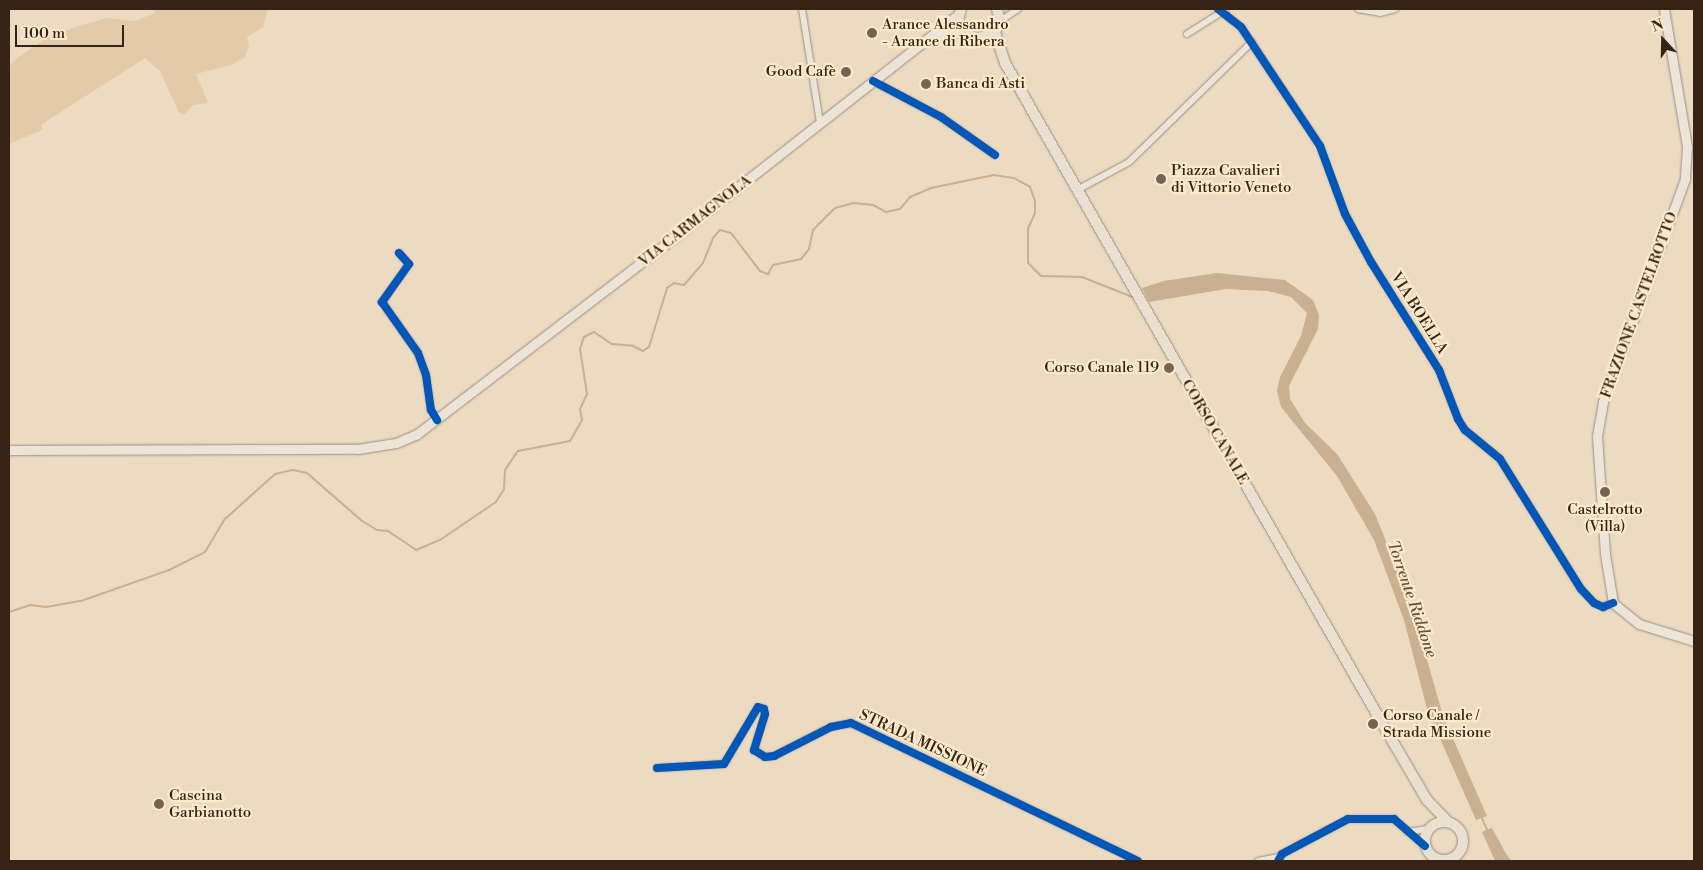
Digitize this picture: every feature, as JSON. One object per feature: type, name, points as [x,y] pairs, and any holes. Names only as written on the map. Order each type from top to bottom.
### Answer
[{"type":"main road","points":[[983,39],[995,32],[1000,21],[997,9]]},
{"type":"main road","name":"FRAZIONE CASTELROTTO","points":[[1613,604],[1605,554],[1597,436],[1598,418],[1681,190],[1688,160],[1664,9]]},
{"type":"main road","name":"VIA CARMAGNOLA","points":[[9,450],[358,450],[396,443],[437,420],[931,38],[960,12]]},
{"type":"main road","points":[[960,12],[962,31]]},
{"type":"main road","name":"VIA CARMAGNOLA","points":[[931,38],[962,31]]},
{"type":"main road","name":"CORSO CANALE","points":[[962,31],[972,38],[983,39],[1005,63]]},
{"type":"main road","name":"CORSO CANALE","points":[[995,32],[1005,63],[1427,800],[1447,821],[1462,832],[1462,848],[1465,861]]},
{"type":"main road","points":[[1613,604],[1639,624],[1694,641]]},
{"type":"main road","name":"CORSO CANALE","points":[[1425,846],[1430,827],[1427,800]]},
{"type":"main road","points":[[1430,827],[1447,821]]},
{"type":"main road","points":[[1425,846],[1435,858],[1452,860],[1462,848]]},
{"type":"street","points":[[802,9],[820,123]]},
{"type":"street","points":[[1000,21],[1018,9]]},
{"type":"street","points":[[1187,34],[1223,9]]},
{"type":"street","name":"VIA BOELLA","points":[[1223,9],[1252,42],[1320,146],[1345,214],[1371,262],[1439,370],[1458,419],[1465,430],[1500,459],[1581,589],[1594,603],[1603,607],[1613,604]]},
{"type":"street","points":[[1358,9],[1380,13],[1395,9]]},
{"type":"street","points":[[1077,190],[1129,162],[1252,42]]},
{"type":"street","points":[[873,81],[940,117],[995,155]]},
{"type":"street","points":[[399,253],[409,264],[382,302],[418,353],[426,375],[431,410],[437,420]]},
{"type":"street","name":"STRADA MISSIONE","points":[[657,768],[724,764],[758,707],[764,709],[765,714],[754,750],[765,757],[831,727],[851,722],[1138,861]]},
{"type":"street","points":[[1258,861],[1279,859],[1317,832],[1348,819],[1387,817],[1425,846]]},
{"type":"street","points":[[1407,832],[1430,827]]},
{"type":"shaded area","points":[[155,9],[268,9],[263,27],[247,37],[249,46],[244,58],[231,65],[196,74],[208,103],[193,105],[184,115],[179,113],[160,71],[145,58],[42,124],[42,130],[9,144],[9,67],[16,59],[46,38],[73,28],[106,18],[136,21],[154,13]]},
{"type":"shaded area","points":[[1217,273],[1285,280],[1313,300],[1319,315],[1318,329],[1289,386],[1290,399],[1305,423],[1337,454],[1375,514],[1411,603],[1443,716],[1487,816],[1476,820],[1427,709],[1404,620],[1374,540],[1337,476],[1281,407],[1277,391],[1280,377],[1301,336],[1307,313],[1291,297],[1268,291],[1226,289],[1149,302],[1142,288],[1164,281]]},
{"type":"shaded area","points":[[1492,828],[1511,861],[1495,861],[1482,832]]},
{"type":"waterway","name":"Torrente Riddone","points":[[9,612],[30,605],[46,607],[81,601],[169,570],[205,552],[225,519],[275,474],[293,470],[307,473],[362,521],[377,530],[388,531],[416,550],[440,540],[496,502],[504,489],[505,470],[518,451],[570,441],[582,420],[580,409],[587,394],[580,349],[584,337],[594,332],[612,344],[633,346],[643,351],[649,347],[667,288],[674,283],[684,285],[703,263],[713,238],[720,230],[731,233],[760,271],[768,274],[773,265],[801,259],[809,249],[813,230],[835,208],[854,203],[873,205],[886,212],[900,209],[910,197],[931,188],[994,175],[1014,178],[1030,187],[1035,201],[1035,213],[1028,229],[1028,263],[1041,276],[1082,277],[1135,298]]},
{"type":"waterway","name":"Torrente Riddone","points":[[1481,816],[1488,832]]},
{"type":"cycle path","points":[[1218,9],[1241,27],[1320,146],[1345,214],[1371,262],[1439,370],[1458,419],[1465,430],[1500,459],[1581,589],[1594,603],[1603,607],[1613,603]]},
{"type":"cycle path","points":[[873,81],[941,117],[995,155]]},
{"type":"cycle path","points":[[399,253],[409,264],[382,302],[418,353],[426,375],[431,410],[437,420]]},
{"type":"cycle path","points":[[657,768],[724,764],[758,707],[764,709],[765,714],[754,750],[765,757],[774,756],[831,727],[851,723],[1138,861]]},
{"type":"cycle path","points":[[1278,861],[1282,854],[1348,819],[1394,819],[1425,846]]},
{"type":"place","name":"Arance Alessandro - Arance di Ribera","points":[[872,33]]},
{"type":"place","name":"Good Cafè","points":[[846,72]]},
{"type":"place","name":"Banca di Asti","points":[[926,84]]},
{"type":"place","name":"Piazza Cavalieri di Vittorio Veneto","points":[[1161,179]]},
{"type":"place","name":"Corso Canale 119","points":[[1169,368]]},
{"type":"place","name":"Castelrotto (Villa)","points":[[1605,492]]},
{"type":"place","name":"Corso Canale / Strada Missione","points":[[1373,724]]},
{"type":"place","name":"Cascina Garbianotto","points":[[159,804]]}]
